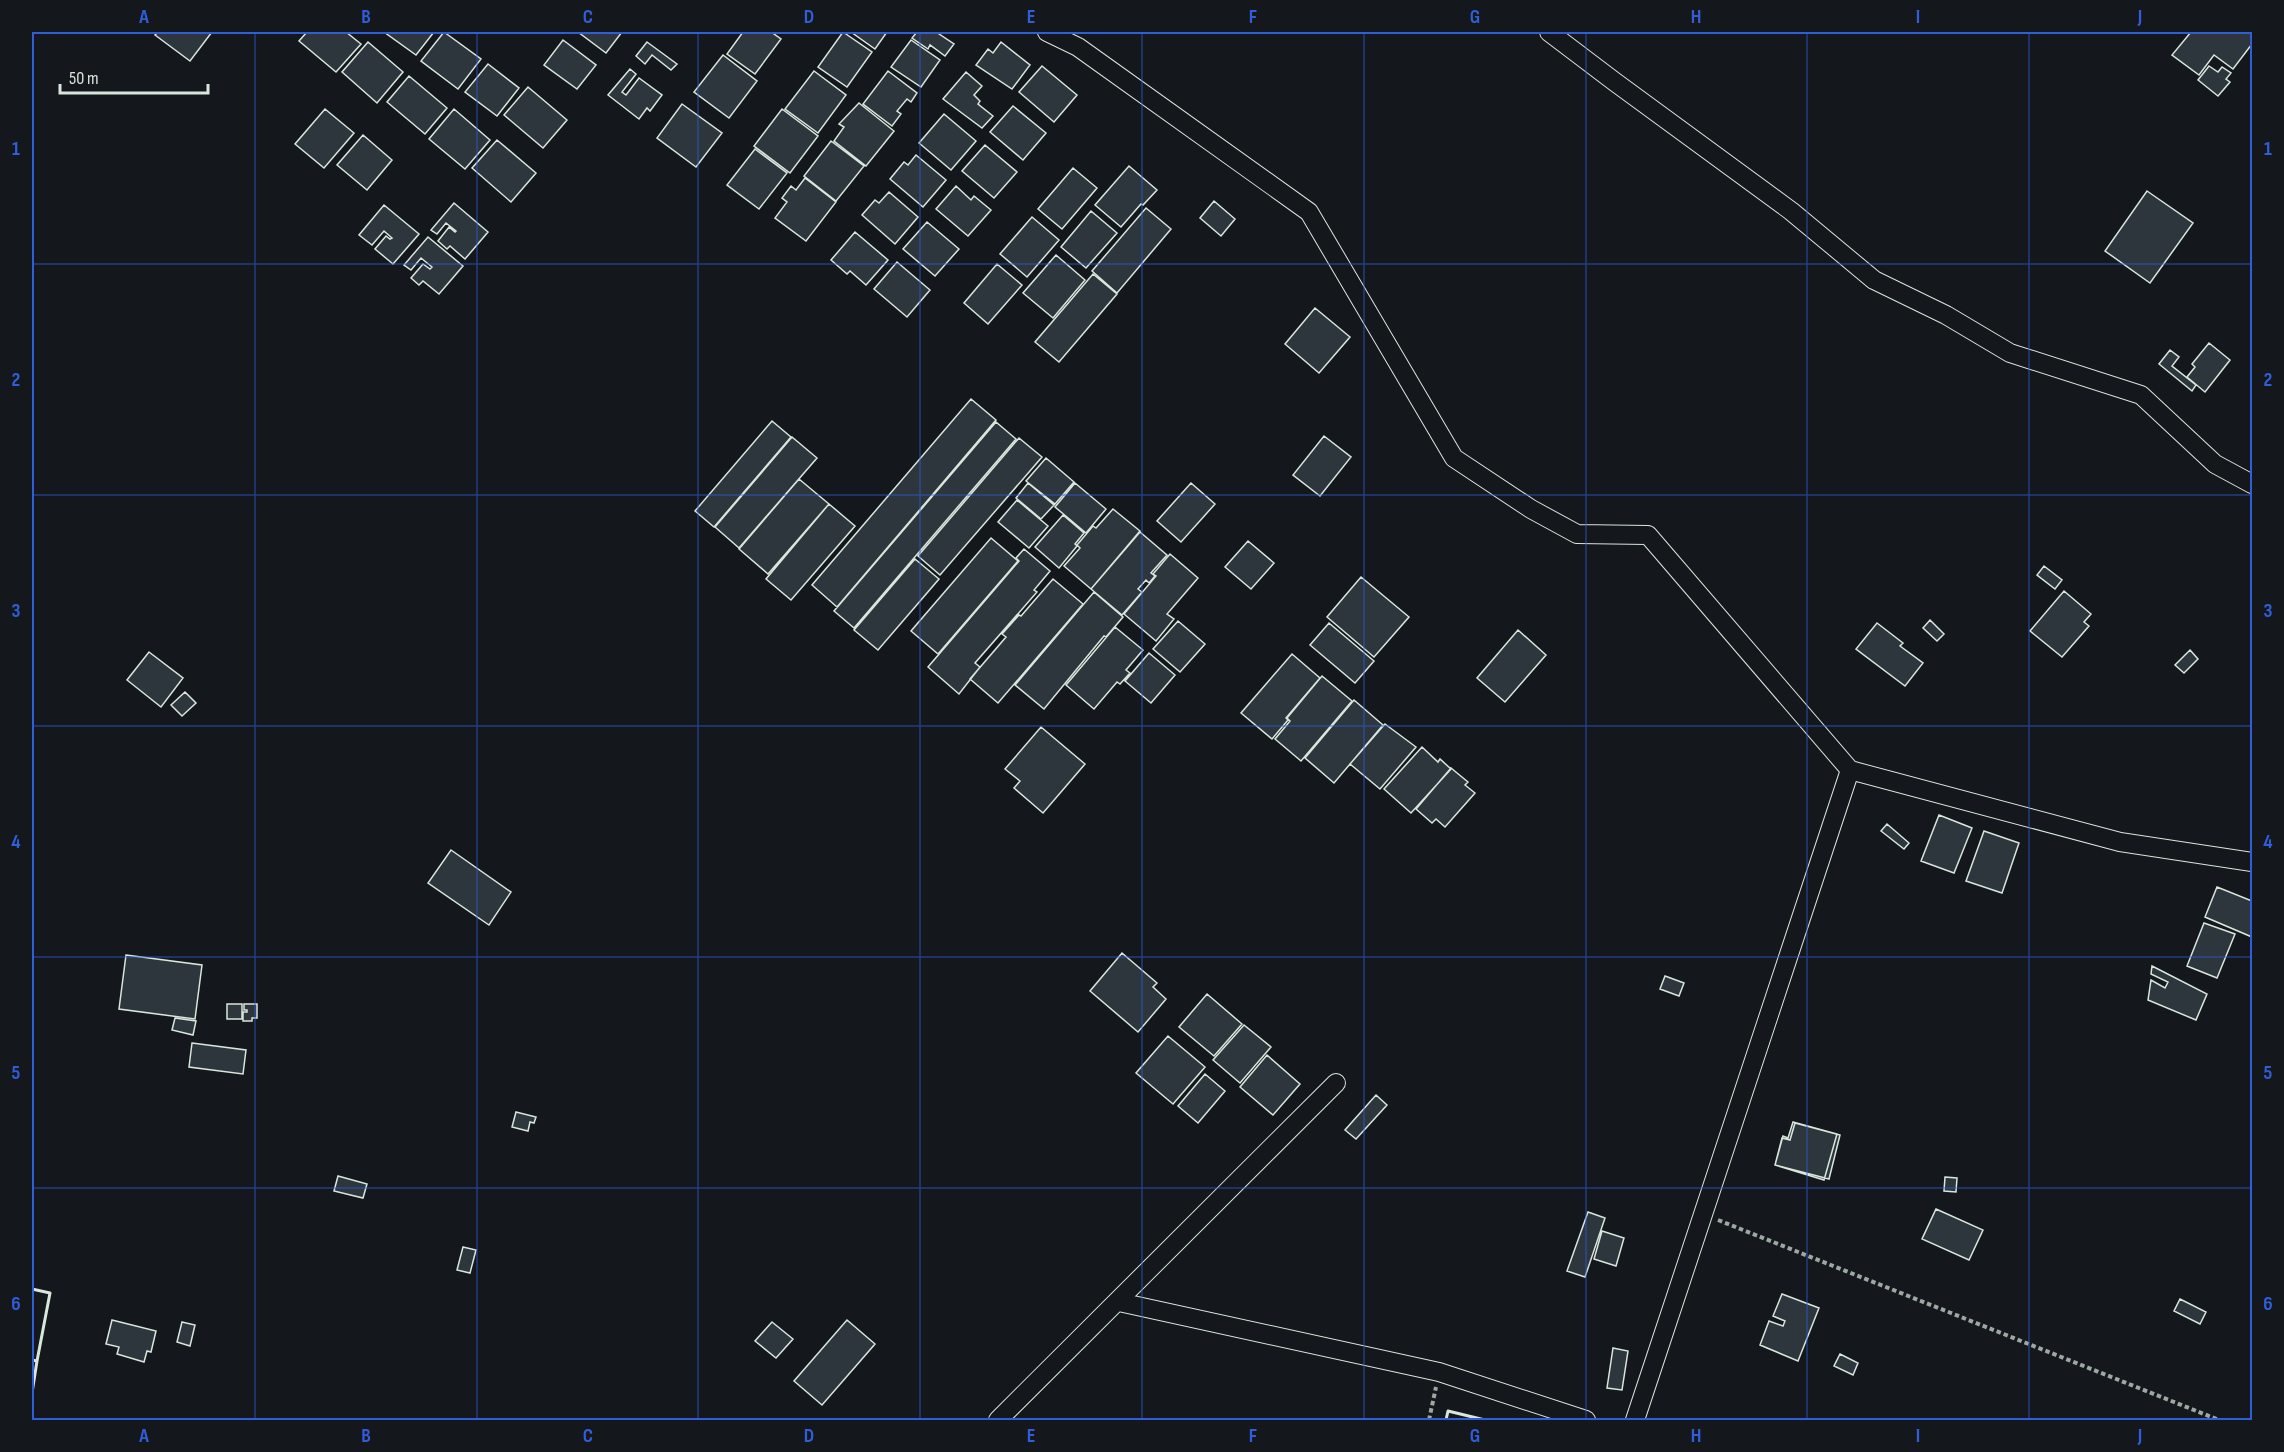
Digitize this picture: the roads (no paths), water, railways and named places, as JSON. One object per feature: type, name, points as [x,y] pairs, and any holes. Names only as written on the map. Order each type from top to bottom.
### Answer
[{"type":"street","points":[[1047,32],[1078,47],[1309,212],[1454,458],[1531,509],[1577,534],[1648,536],[1850,770],[2120,842],[2253,862]]},
{"type":"street","points":[[1550,32],[1791,211],[1874,280],[1946,315],[2010,353],[2107,382],[2141,395],[2215,464],[2253,484]]},
{"type":"street","points":[[1635,1420],[1850,770]]},
{"type":"street","points":[[998,1420],[1119,1302],[1336,1083]]},
{"type":"street","points":[[1119,1302],[1439,1372],[1586,1420]]}]
